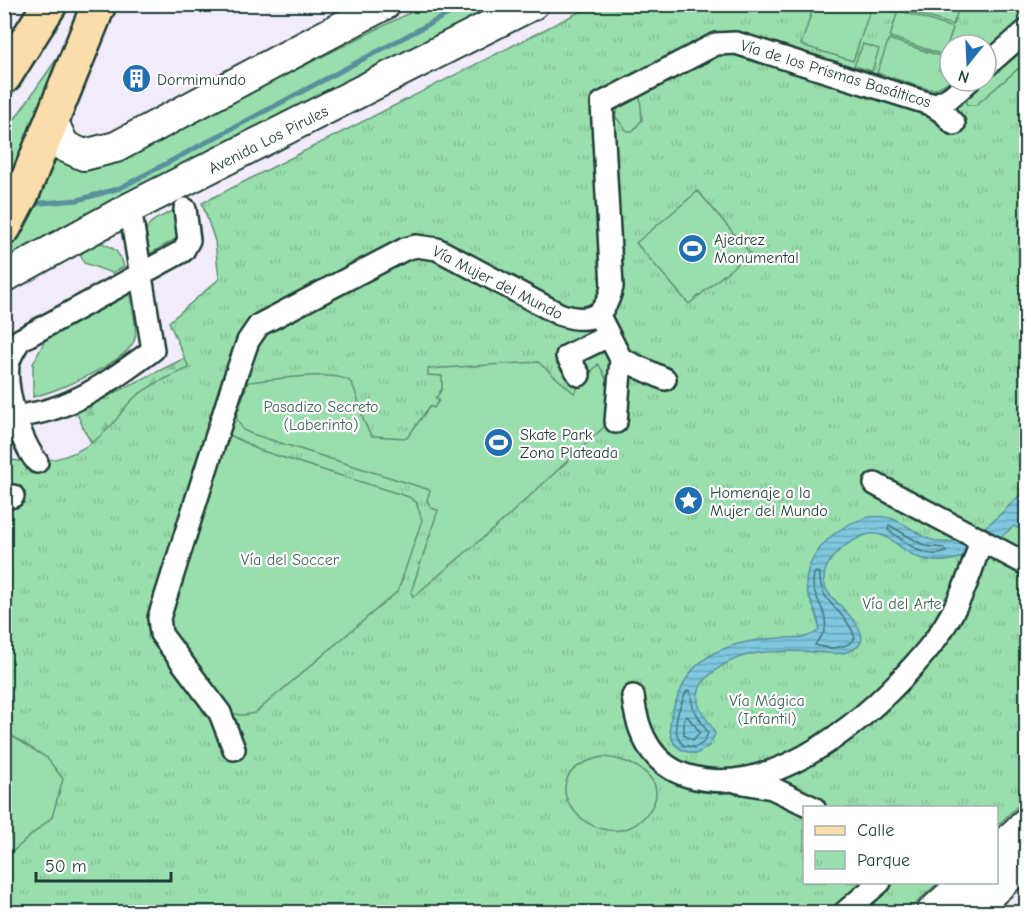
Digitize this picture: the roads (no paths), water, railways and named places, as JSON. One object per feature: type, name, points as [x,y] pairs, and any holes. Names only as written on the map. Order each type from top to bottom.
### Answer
[{"type":"main road","points":[[4,77],[50,4]]},
{"type":"main road","points":[[4,228],[22,194],[99,4]]},
{"type":"street","points":[[52,120],[64,146],[84,155],[116,147],[385,4]]},
{"type":"street","name":"Avenida Los Pirules","points":[[4,277],[130,208],[533,4]]},
{"type":"street","points":[[998,56],[1026,31]]},
{"type":"street","name":"Vía de los Prismas Basálticos","points":[[598,314],[609,300],[612,287],[602,103],[699,51],[716,44],[736,43],[930,104],[939,104],[955,93]]},
{"type":"street","points":[[930,104],[944,112],[954,124]]},
{"type":"street","points":[[9,417],[36,415],[76,401],[153,350],[130,208]]},
{"type":"street","points":[[37,462],[9,417],[8,366],[11,353],[20,340],[183,251],[189,240],[185,209]]},
{"type":"street","name":"Vía Mujer del Mundo","points":[[234,749],[220,713],[161,634],[159,618],[235,378],[248,340],[259,325],[405,249],[416,246],[437,249],[559,314],[579,319],[598,314]]},
{"type":"street","points":[[598,314],[621,359],[616,422]]},
{"type":"street","points":[[579,375],[567,356],[608,336]]},
{"type":"street","points":[[621,359],[665,379]]},
{"type":"street","points":[[875,484],[1026,564]]},
{"type":"street","points":[[744,782],[824,744],[854,724],[895,686],[944,628],[962,594],[981,539]]},
{"type":"street","points":[[633,696],[635,717],[643,740],[657,758],[678,773],[705,781],[744,782],[772,788],[812,806]]},
{"type":"street","points":[[970,912],[1016,866],[1026,823]]},
{"type":"street","points":[[932,912],[963,884]]},
{"type":"street","points":[[845,912],[872,886]]},
{"type":"water","points":[[1026,489],[1026,533],[1014,526],[993,542],[968,555],[941,561],[928,560],[915,556],[878,534],[863,536],[847,544],[828,565],[824,582],[827,591],[860,629],[862,638],[859,645],[850,651],[838,653],[775,651],[734,659],[710,675],[700,687],[699,706],[715,734],[709,746],[696,754],[681,750],[672,740],[671,714],[677,700],[688,676],[709,656],[750,641],[805,637],[819,630],[817,617],[808,595],[806,583],[808,569],[815,555],[837,532],[851,523],[866,518],[881,517],[902,523],[934,541],[960,540],[981,530]]},
{"type":"waterway","points":[[30,204],[78,200],[120,188],[467,4]]},
{"type":"place","name":"Dormimundo","points":[[136,79]]},
{"type":"place","name":"Ajedrez Monumental","points":[[693,248]]},
{"type":"place","name":"Skate Park Zona Plateada","points":[[499,443]]},
{"type":"place","name":"Homenaje a la Mujer del Mundo","points":[[689,501]]},
{"type":"park label","name":"Pasadizo Secreto (Laberinto)","points":[[321,415]]},
{"type":"park label","name":"Vía del Soccer","points":[[290,559]]},
{"type":"park label","name":"Vía del Arte","points":[[902,603]]},
{"type":"park label","name":"Vía Mágica (Infantil)","points":[[767,709]]}]
